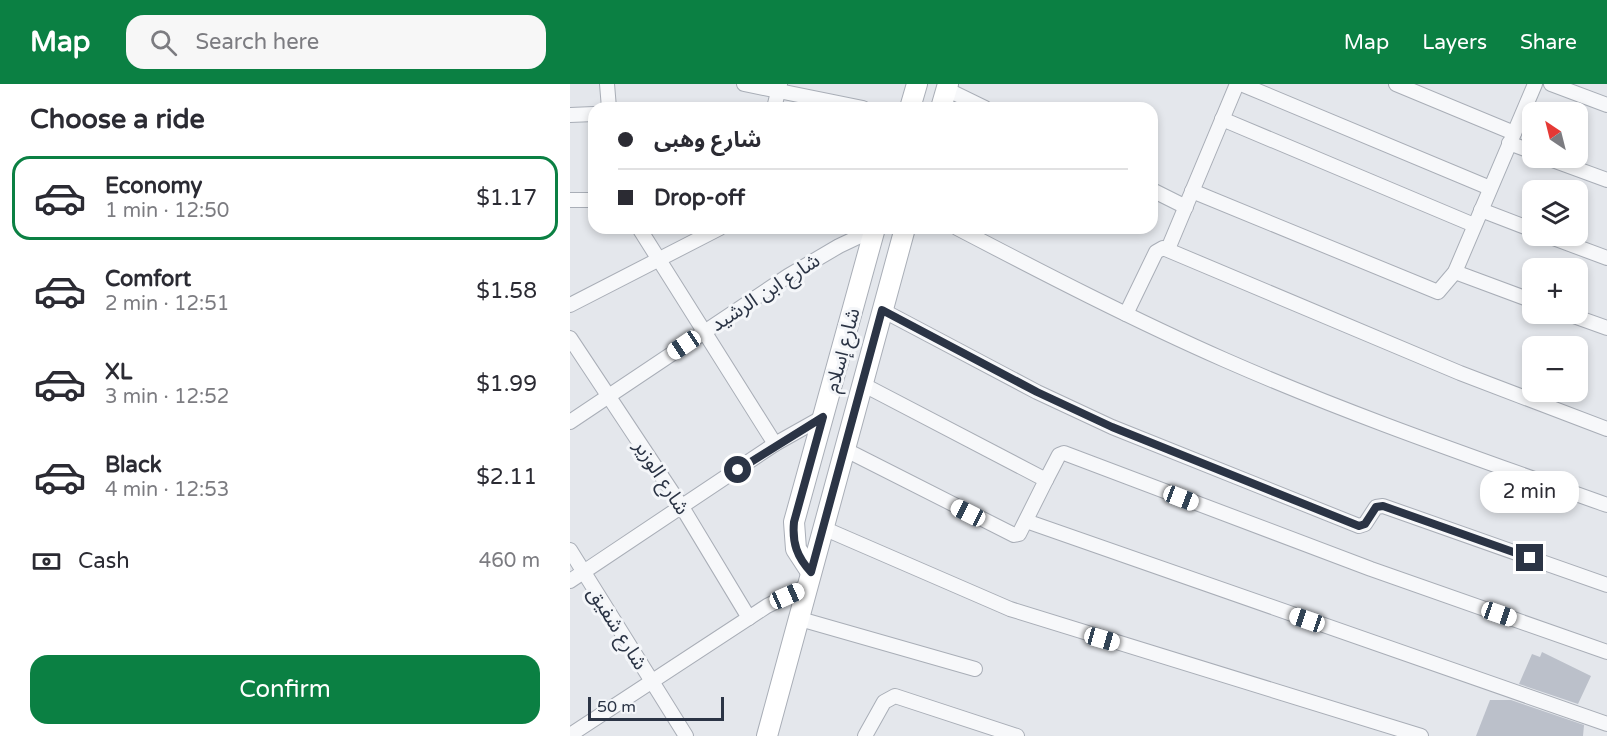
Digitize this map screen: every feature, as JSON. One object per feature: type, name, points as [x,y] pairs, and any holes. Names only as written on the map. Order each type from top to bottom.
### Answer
[{"type":"street","points":[[607,84],[608,102]]},
{"type":"street","points":[[744,84],[779,88],[837,102]]},
{"type":"street","points":[[912,102],[917,84]]},
{"type":"street","points":[[1168,249],[1239,84],[1490,189]]},
{"type":"street","points":[[1396,84],[1522,145]]},
{"type":"street","points":[[1192,191],[1434,292],[1442,290],[1455,272],[1534,84]]},
{"type":"street","points":[[1551,84],[1607,105]]},
{"type":"street","points":[[943,102],[947,86],[975,102]]},
{"type":"street","points":[[570,115],[588,114]]},
{"type":"street","points":[[1222,119],[1474,225]]},
{"type":"street","points":[[1574,168],[1607,180]]},
{"type":"street","points":[[1158,193],[1186,207]]},
{"type":"street","points":[[570,200],[588,200]]},
{"type":"street","points":[[1481,210],[1522,226]]},
{"type":"street","points":[[643,234],[775,444]]},
{"type":"street","points":[[570,305],[708,234]]},
{"type":"street","name":"شارع ابن الرشيد","points":[[570,422],[805,266],[866,234]]},
{"type":"street","name":"شارع إسلام","points":[[809,579],[795,549],[794,522],[874,234]]},
{"type":"street","name":"شارع إسلام","points":[[767,736],[903,234]]},
{"type":"street","points":[[969,234],[1126,314],[1226,360],[1343,409],[1607,505]]},
{"type":"street","points":[[1575,246],[1607,258]]},
{"type":"street","points":[[1126,314],[1156,252],[1163,248],[1168,249],[1460,373],[1607,429]]},
{"type":"street","points":[[1455,272],[1522,297]]},
{"type":"street","points":[[882,310],[1037,392],[1112,427],[1359,526],[1365,524],[1376,507],[1383,506],[1607,585]]},
{"type":"street","points":[[1588,321],[1607,328]]},
{"type":"street","name":"شارع الوزير","points":[[570,338],[682,507],[749,618]]},
{"type":"street","points":[[862,384],[1046,480]]},
{"type":"street","points":[[570,581],[775,444],[823,417]]},
{"type":"street","points":[[844,449],[1009,535],[1018,534],[1059,455],[1064,453],[1371,569],[1607,652]]},
{"type":"street","points":[[1026,521],[1607,724]]},
{"type":"street","points":[[822,528],[1010,609],[1421,736]]},
{"type":"street","name":"شارع شفيق","points":[[570,550],[686,736]]},
{"type":"street","points":[[570,735],[809,579]]},
{"type":"street","points":[[800,619],[975,669]]},
{"type":"street","points":[[865,736],[884,702],[895,696],[1017,736]]},
{"type":"building","points":[[1542,652],[1591,676],[1578,704],[1519,684],[1532,654],[1540,657]]},
{"type":"building","points":[[1490,700],[1511,700],[1584,725],[1583,736],[1476,736]]},
{"type":"route","points":[[738,470],[775,444],[823,417],[794,522],[795,549],[811,572],[882,310],[1037,392],[1112,427],[1359,526],[1365,524],[1373,509],[1383,506],[1530,558]]}]
